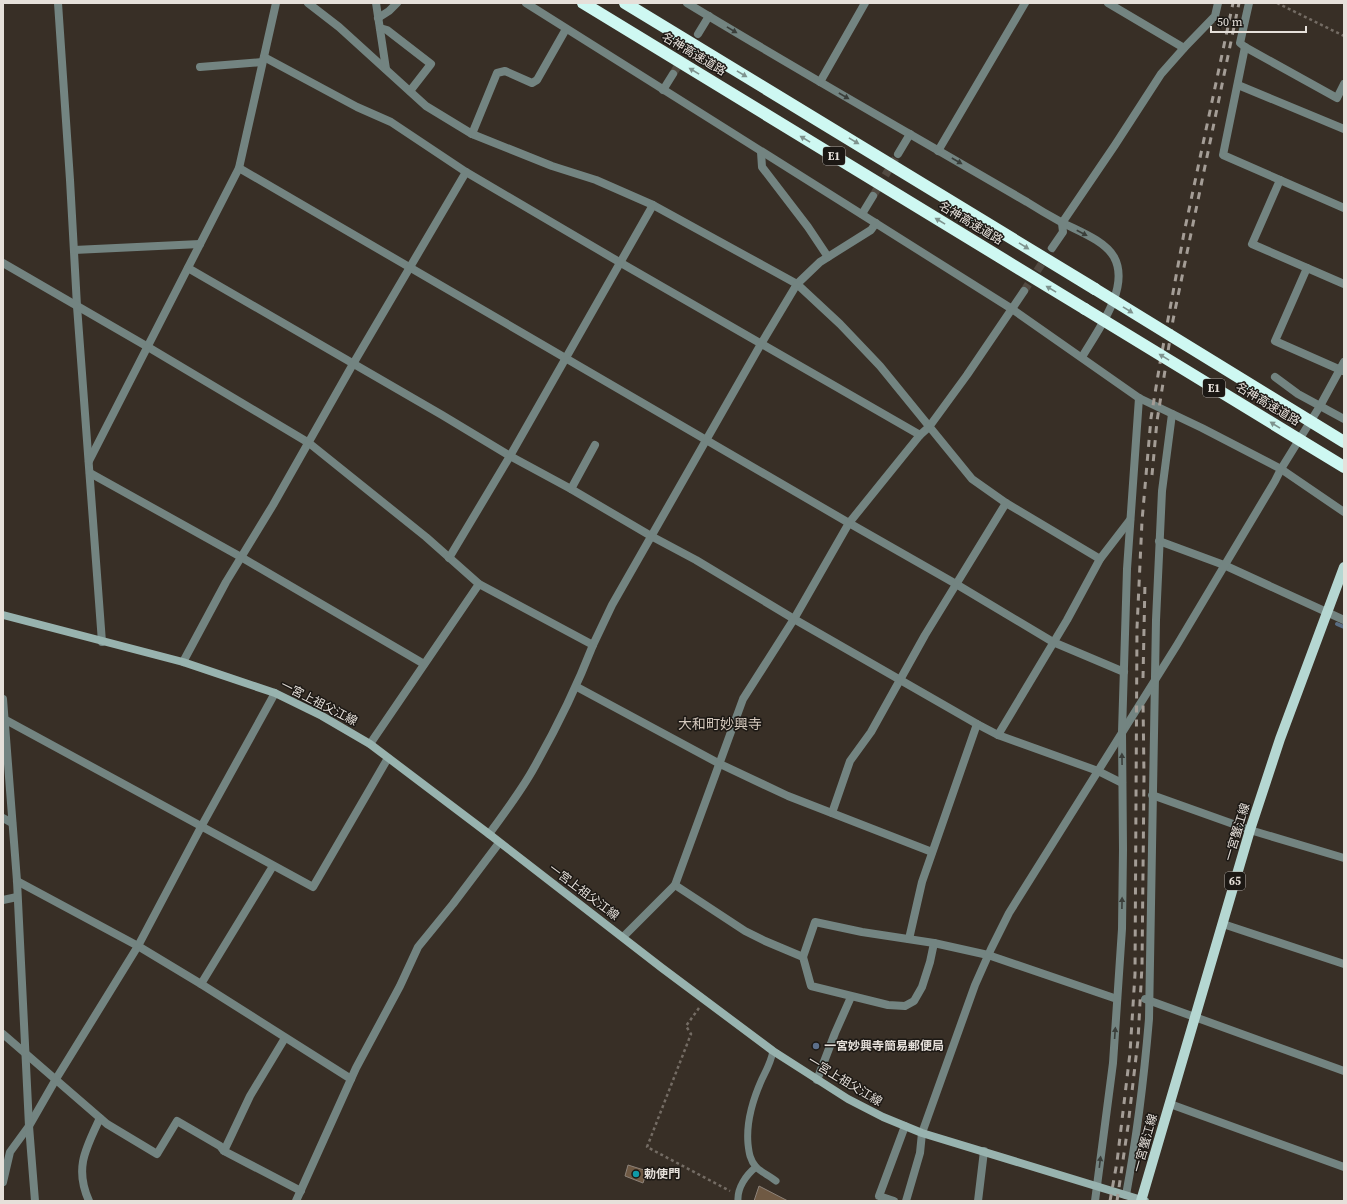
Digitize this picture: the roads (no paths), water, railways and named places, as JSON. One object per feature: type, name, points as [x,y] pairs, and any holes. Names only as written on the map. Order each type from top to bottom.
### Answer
[{"type":"highway","name":"名神高速道路","points":[[583,3],[1344,467]]},
{"type":"highway","name":"名神高速道路","points":[[625,3],[1344,442]]},
{"type":"main road","name":"一宮蟹江線","points":[[1143,1201],[1195,1016],[1250,830],[1280,739],[1344,567]]},
{"type":"main road","name":"一宮上祖父江線","points":[[3,616],[183,662],[275,693],[322,716],[370,744],[773,1051],[848,1099],[882,1117],[922,1133],[1143,1201]]},
{"type":"street","points":[[58,3],[77,306],[102,642]]},
{"type":"street","points":[[89,462],[239,168],[276,3]]},
{"type":"street","points":[[308,3],[339,27],[426,106],[472,134],[552,166],[596,180],[653,206],[797,284],[840,324],[880,366],[972,479],[1006,503],[1100,559]]},
{"type":"street","points":[[376,3],[386,69]]},
{"type":"street","points":[[378,18],[389,11],[397,3]]},
{"type":"street","points":[[526,3],[1012,309],[1139,398],[1202,428],[1281,469],[1344,512]]},
{"type":"street","points":[[687,3],[938,151],[1106,247],[1114,257],[1119,270],[1118,284],[1112,307],[1082,357]]},
{"type":"street","points":[[820,82],[865,3]]},
{"type":"street","points":[[938,151],[1026,3]]},
{"type":"street","points":[[1108,3],[1184,48]]},
{"type":"street","points":[[1052,248],[1063,232],[1062,223],[1161,74],[1215,16],[1218,3]]},
{"type":"street","points":[[1249,3],[1240,43],[1337,98],[1344,84]]},
{"type":"street","points":[[698,34],[709,16]]},
{"type":"street","points":[[380,28],[387,30],[431,64],[410,91]]},
{"type":"street","points":[[472,134],[497,73],[505,71],[532,83],[537,80],[566,29]]},
{"type":"street","points":[[1245,47],[1223,155],[1344,208]]},
{"type":"street","points":[[200,67],[263,59],[357,107],[391,122],[466,172],[620,263],[920,435]]},
{"type":"street","points":[[663,90],[673,74]]},
{"type":"street","points":[[1238,85],[1344,129]]},
{"type":"street","points":[[898,154],[910,134]]},
{"type":"street","points":[[761,152],[762,167],[808,227],[828,257]]},
{"type":"street","points":[[239,168],[849,524],[956,584],[1053,642],[1124,672]]},
{"type":"street","points":[[183,662],[226,582],[309,443],[353,364],[466,172]]},
{"type":"street","points":[[1280,180],[1252,244],[1344,284]]},
{"type":"street","points":[[862,214],[873,196]]},
{"type":"street","points":[[449,558],[510,456],[564,358],[570,351],[653,206]]},
{"type":"street","points":[[489,834],[535,766],[577,687],[593,645],[612,605],[761,344],[797,284],[820,262],[871,230],[876,223]]},
{"type":"street","points":[[74,250],[200,244]]},
{"type":"street","points":[[3,263],[309,443],[426,537],[479,584],[593,645]]},
{"type":"street","points":[[188,268],[510,456],[696,560],[794,619],[977,724],[998,735],[1098,771],[1122,783]]},
{"type":"street","points":[[906,1201],[920,1153],[922,1133],[976,985],[988,955],[1009,913],[1155,679],[1343,368],[1275,342],[1307,268]]},
{"type":"street","points":[[623,937],[675,885],[743,699],[794,619],[849,524],[920,435],[929,427],[967,376],[1024,291]]},
{"type":"street","points":[[1275,376],[1298,394],[1344,419]]},
{"type":"street","points":[[1095,1201],[1113,1063],[1122,929],[1122,732],[1130,519],[1139,398]]},
{"type":"street","points":[[1126,1195],[1135,1147],[1143,1085],[1147,1000],[1159,541],[1162,491],[1172,414]]},
{"type":"street","points":[[570,489],[595,445]]},
{"type":"street","points":[[90,472],[241,557],[424,664]]},
{"type":"street","points":[[832,813],[850,761],[871,732],[956,584],[1006,503]]},
{"type":"street","points":[[998,735],[1100,559],[1130,519]]},
{"type":"street","points":[[1159,541],[1224,565],[1344,620]]},
{"type":"street","points":[[370,744],[396,708],[424,664],[479,584]]},
{"type":"street","points":[[577,687],[720,764],[788,796],[932,852]]},
{"type":"street","points":[[3,1182],[6,1151],[29,1126],[56,1079],[138,946],[201,827],[275,693]]},
{"type":"street","points":[[3,699],[17,881],[29,1126],[35,1201]]},
{"type":"street","points":[[4,717],[201,827],[313,887],[388,758]]},
{"type":"street","points":[[909,939],[922,882],[977,724]]},
{"type":"street","points":[[1152,795],[1250,830],[1344,858]]},
{"type":"street","points":[[3,818],[12,823]]},
{"type":"street","points":[[296,1201],[331,1121],[352,1080],[356,1068],[400,986],[418,947],[499,843]]},
{"type":"street","points":[[201,984],[273,866]]},
{"type":"street","points":[[17,881],[138,946],[201,984],[352,1080]]},
{"type":"street","points":[[675,885],[745,931],[803,957]]},
{"type":"street","points":[[3,900],[18,897]]},
{"type":"street","points":[[934,943],[922,987],[914,1001],[905,1006],[888,1006],[811,986],[803,957],[815,922],[862,932],[934,943],[988,955],[1117,999]]},
{"type":"street","points":[[1223,924],[1344,964]]},
{"type":"street","points":[[817,1080],[851,997]]},
{"type":"street","points":[[1147,1000],[1195,1016],[1344,1071]]},
{"type":"street","points":[[3,1034],[107,1124],[157,1154],[177,1121],[220,1146],[224,1151],[301,1191]]},
{"type":"street","points":[[224,1151],[250,1096],[285,1038]]},
{"type":"street","points":[[1170,1104],[1344,1167]]},
{"type":"street","points":[[90,1201],[83,1188],[82,1168],[85,1150],[100,1118]]},
{"type":"street","points":[[894,1201],[878,1198],[905,1126]]},
{"type":"street","points":[[978,1201],[984,1151]]},
{"type":"lane","points":[[773,1051],[771,1062],[762,1080],[749,1118],[747,1137],[749,1156],[756,1167],[776,1180]]},
{"type":"lane","points":[[738,1198],[743,1181],[756,1167]]},
{"type":"waterway","points":[[1337,624],[1344,627]]},
{"type":"tunnel","points":[[673,74],[694,39]]},
{"type":"tunnel","points":[[873,196],[898,154]]},
{"type":"tunnel","points":[[1024,291],[1052,248]]},
{"type":"railway","points":[[1110,1201],[1117,1162],[1130,1053],[1135,974],[1137,628],[1142,521],[1151,418],[1184,233],[1233,3]]},
{"type":"railway","points":[[1152,475],[1157,421],[1173,320],[1239,3]]},
{"type":"railway","points":[[1143,678],[1145,582]]},
{"type":"railway","points":[[1117,1201],[1128,1126],[1138,1040],[1142,966],[1144,777],[1143,700]]},
{"type":"place","name":"一宮妙興寺簡易郵便局","points":[[816,1046]]},
{"type":"place","name":"勅使門","points":[[636,1174]]},
{"type":"district","name":"大和町妙興寺","points":[[720,724]]}]
